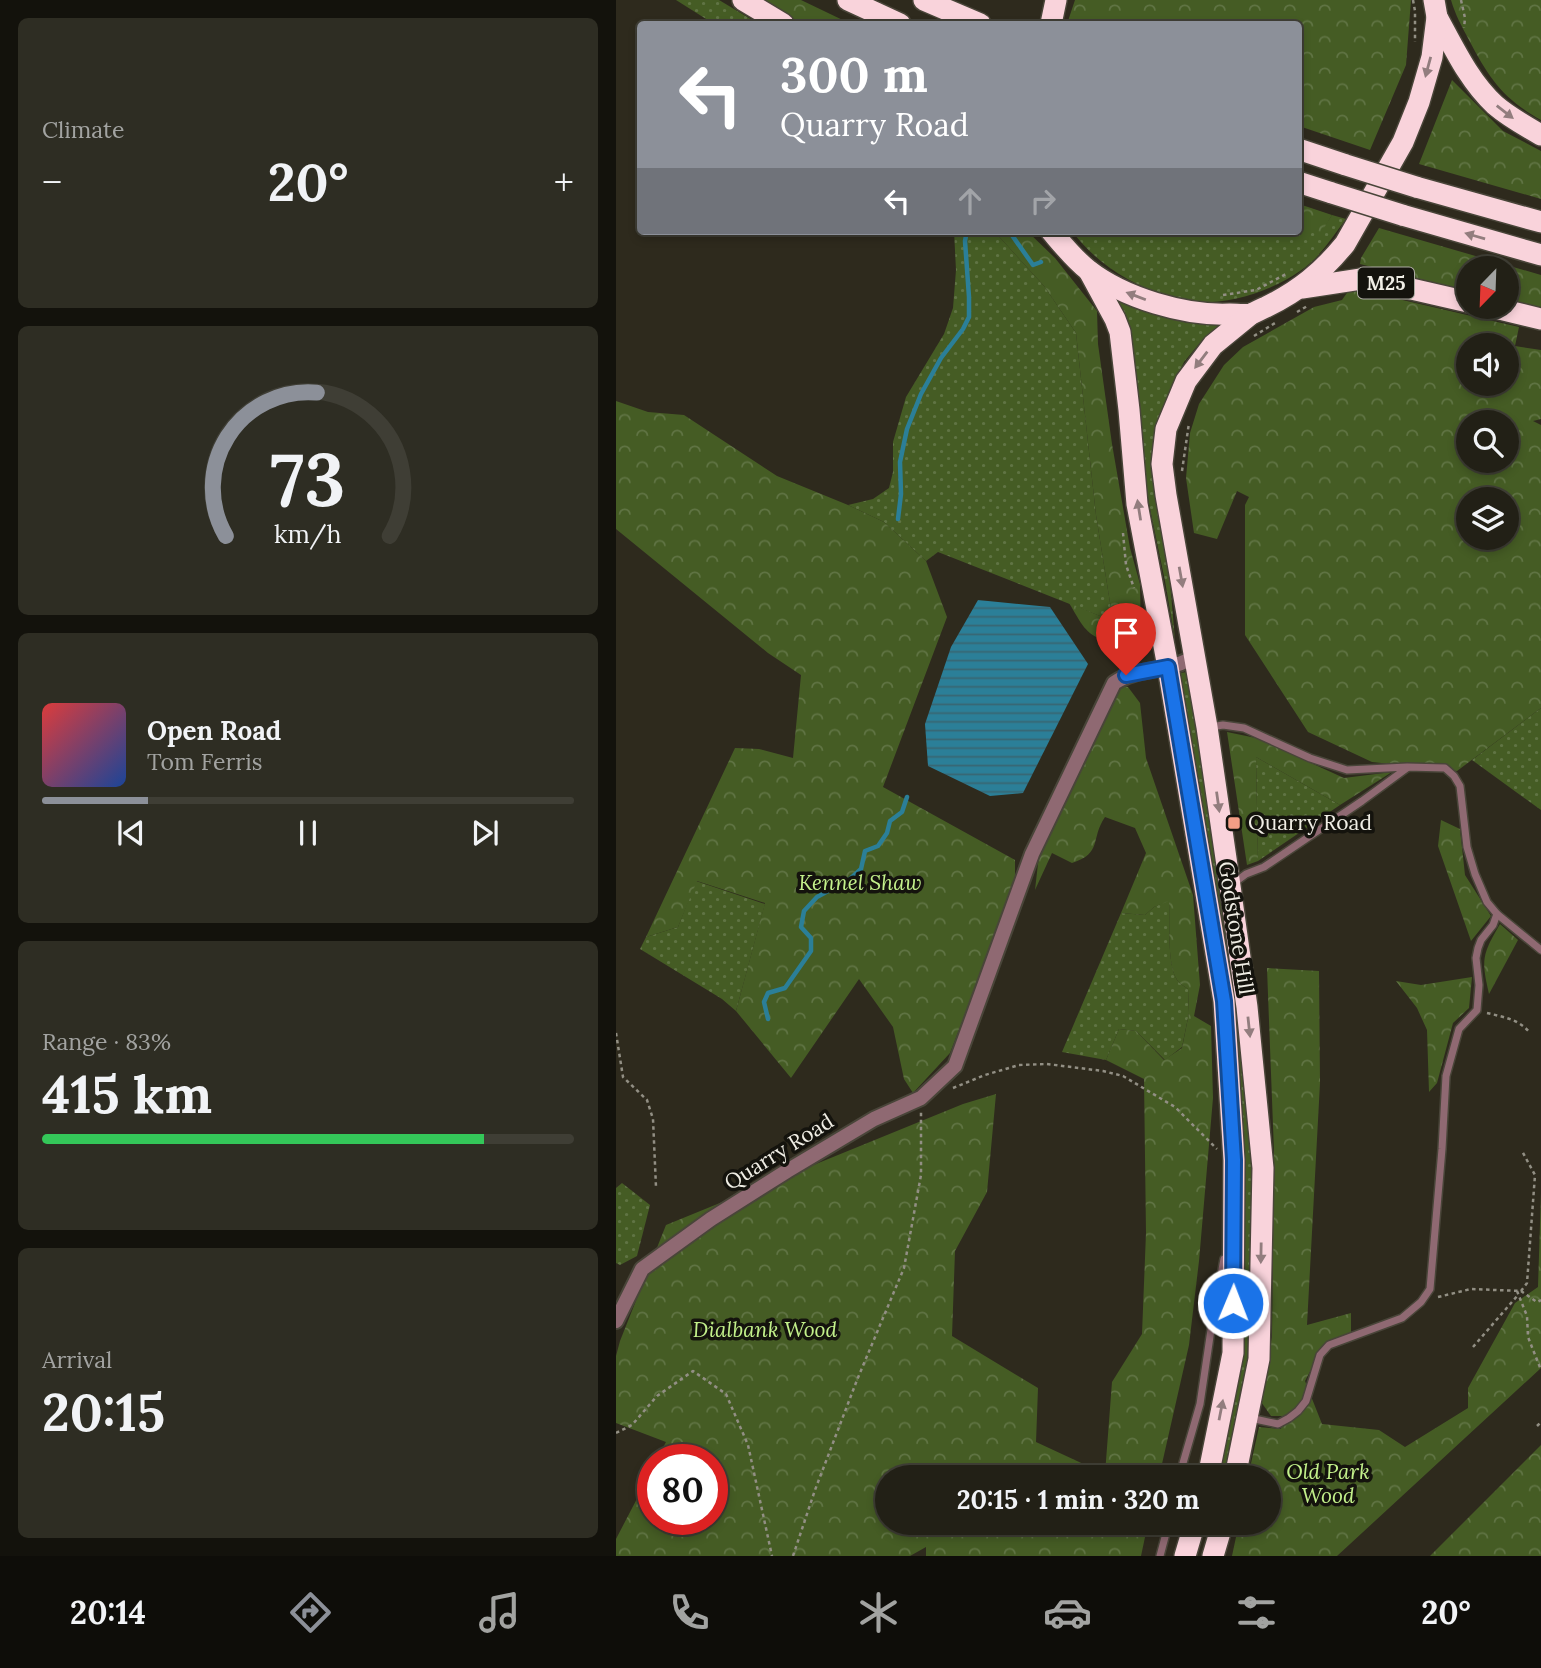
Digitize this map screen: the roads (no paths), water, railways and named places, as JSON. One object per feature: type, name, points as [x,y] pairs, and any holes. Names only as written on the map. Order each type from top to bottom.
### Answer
[{"type":"highway","points":[[743,0],[777,21]]},
{"type":"highway","points":[[848,0],[894,21]]},
{"type":"highway","points":[[925,0],[973,21]]},
{"type":"highway","points":[[1052,21],[1056,0]]},
{"type":"highway","points":[[1435,9],[1475,82],[1495,104],[1541,135]]},
{"type":"highway","points":[[1054,235],[1089,271],[1126,293],[1193,313],[1251,314],[1306,296],[1345,244],[1403,142],[1419,102],[1432,57],[1435,9]]},
{"type":"highway","points":[[1302,150],[1416,187],[1541,222]]},
{"type":"highway","points":[[1302,183],[1541,255]]},
{"type":"highway","name":"Godstone Hill","points":[[1089,271],[1115,319],[1119,332],[1137,504],[1168,667],[1224,1001],[1234,1160],[1233,1353],[1210,1465]]},
{"type":"highway","name":"M25","points":[[1306,296],[1361,279],[1456,299]]},
{"type":"highway","name":"Godstone Hill","points":[[1237,1465],[1259,1360],[1263,1168],[1247,1007],[1230,886],[1207,727],[1162,464],[1166,429],[1186,381],[1213,345],[1251,314]]},
{"type":"highway","points":[[1519,314],[1541,319]]},
{"type":"highway","points":[[1185,1556],[1191,1535]]},
{"type":"highway","points":[[1213,1556],[1219,1535]]},
{"type":"street","name":"Quarry Road","points":[[616,1321],[642,1269],[651,1262],[711,1219],[787,1171],[874,1119],[921,1098],[955,1066],[1032,854],[1114,683],[1126,675],[1184,664],[1195,656]]},
{"type":"lane","points":[[1207,727],[1223,725],[1244,728],[1310,758],[1347,770],[1445,768],[1460,786],[1467,847],[1487,902],[1497,914],[1541,950]]},
{"type":"lane","points":[[1230,886],[1245,874],[1264,867],[1407,767]]},
{"type":"lane","points":[[1247,1417],[1278,1424],[1289,1419],[1306,1401],[1320,1355],[1329,1345],[1402,1318],[1430,1289],[1446,1076],[1459,1029],[1477,1010],[1478,948],[1497,914]]},
{"type":"lane","points":[[1182,1465],[1200,1404],[1212,1323],[1225,1256],[1234,1227]]},
{"type":"lane","points":[[1160,1556],[1165,1535]]},
{"type":"water","points":[[978,600],[1050,607],[1088,664],[1023,793],[990,796],[928,766],[925,724],[951,647]]},
{"type":"waterway","points":[[898,519],[901,494],[900,462],[907,429],[921,394],[969,317],[966,235]]},
{"type":"waterway","points":[[1012,235],[1033,265],[1041,262]]},
{"type":"waterway","points":[[768,1019],[764,1002],[768,993],[785,988],[811,951],[811,938],[801,927],[804,911],[817,897],[850,879],[861,869],[865,851],[878,846],[887,833],[890,821],[902,812],[907,797]]},
{"type":"place","name":"Quarry Road","points":[[1234,823]]},
{"type":"park label","name":"Kennel Shaw","points":[[860,883]]},
{"type":"park label","name":"Dialbank Wood","points":[[765,1330]]},
{"type":"park label","name":"Old Park Wood","points":[[1328,1484]]}]
